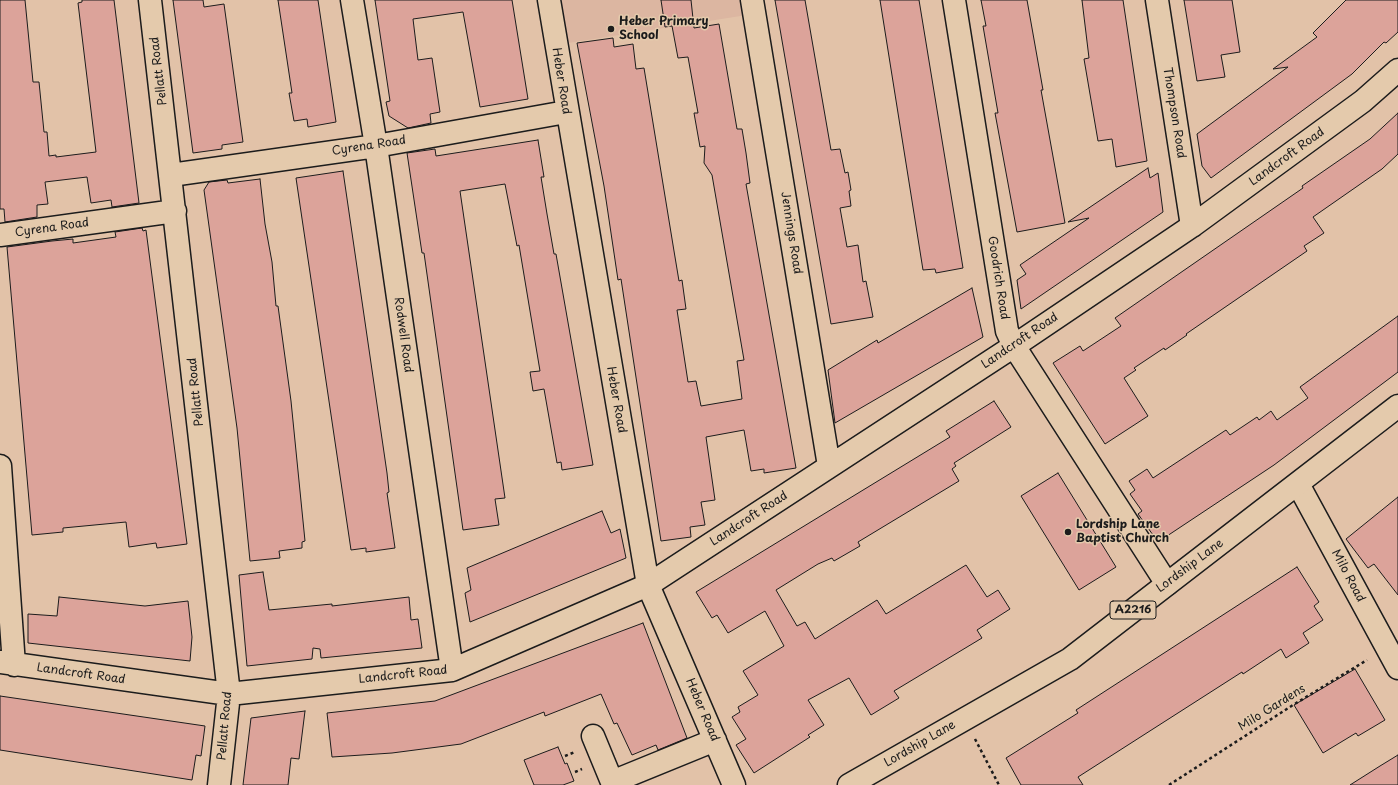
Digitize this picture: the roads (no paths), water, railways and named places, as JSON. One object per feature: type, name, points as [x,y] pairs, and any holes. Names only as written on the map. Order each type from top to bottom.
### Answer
[{"type":"street","name":"Pellatt Road","points":[[150,0],[229,694],[219,785]]},
{"type":"street","name":"Rodwell Road","points":[[352,0],[376,146],[452,670]]},
{"type":"street","name":"Heber Road","points":[[548,0],[648,585],[734,785]]},
{"type":"street","name":"Jennings Road","points":[[752,0],[829,466]]},
{"type":"street","name":"Goodrich Road","points":[[954,0],[1007,330],[1014,346],[1167,584]]},
{"type":"street","name":"Thompson Road","points":[[1157,0],[1192,226]]},
{"type":"street","name":"Landcroft Road","points":[[7,663],[229,694],[452,670],[648,585],[1014,346],[1192,226],[1363,101],[1398,70]]},
{"type":"street","name":"Cyrena Road","points":[[171,175],[376,146],[566,112]]},
{"type":"street","name":"Cyrena Road","points":[[0,235],[175,211]]},
{"type":"street","name":"Lordship Lane","points":[[849,785],[1070,659],[1398,406]]},
{"type":"street","points":[[0,466],[7,663]]},
{"type":"street","name":"Milo Road","points":[[1298,484],[1386,649],[1398,668]]},
{"type":"street","points":[[593,736],[612,782],[715,740]]},
{"type":"place","name":"Heber Primary School","points":[[611,29]]},
{"type":"place","name":"Lordship Lane Baptist Church","points":[[1068,532]]}]
